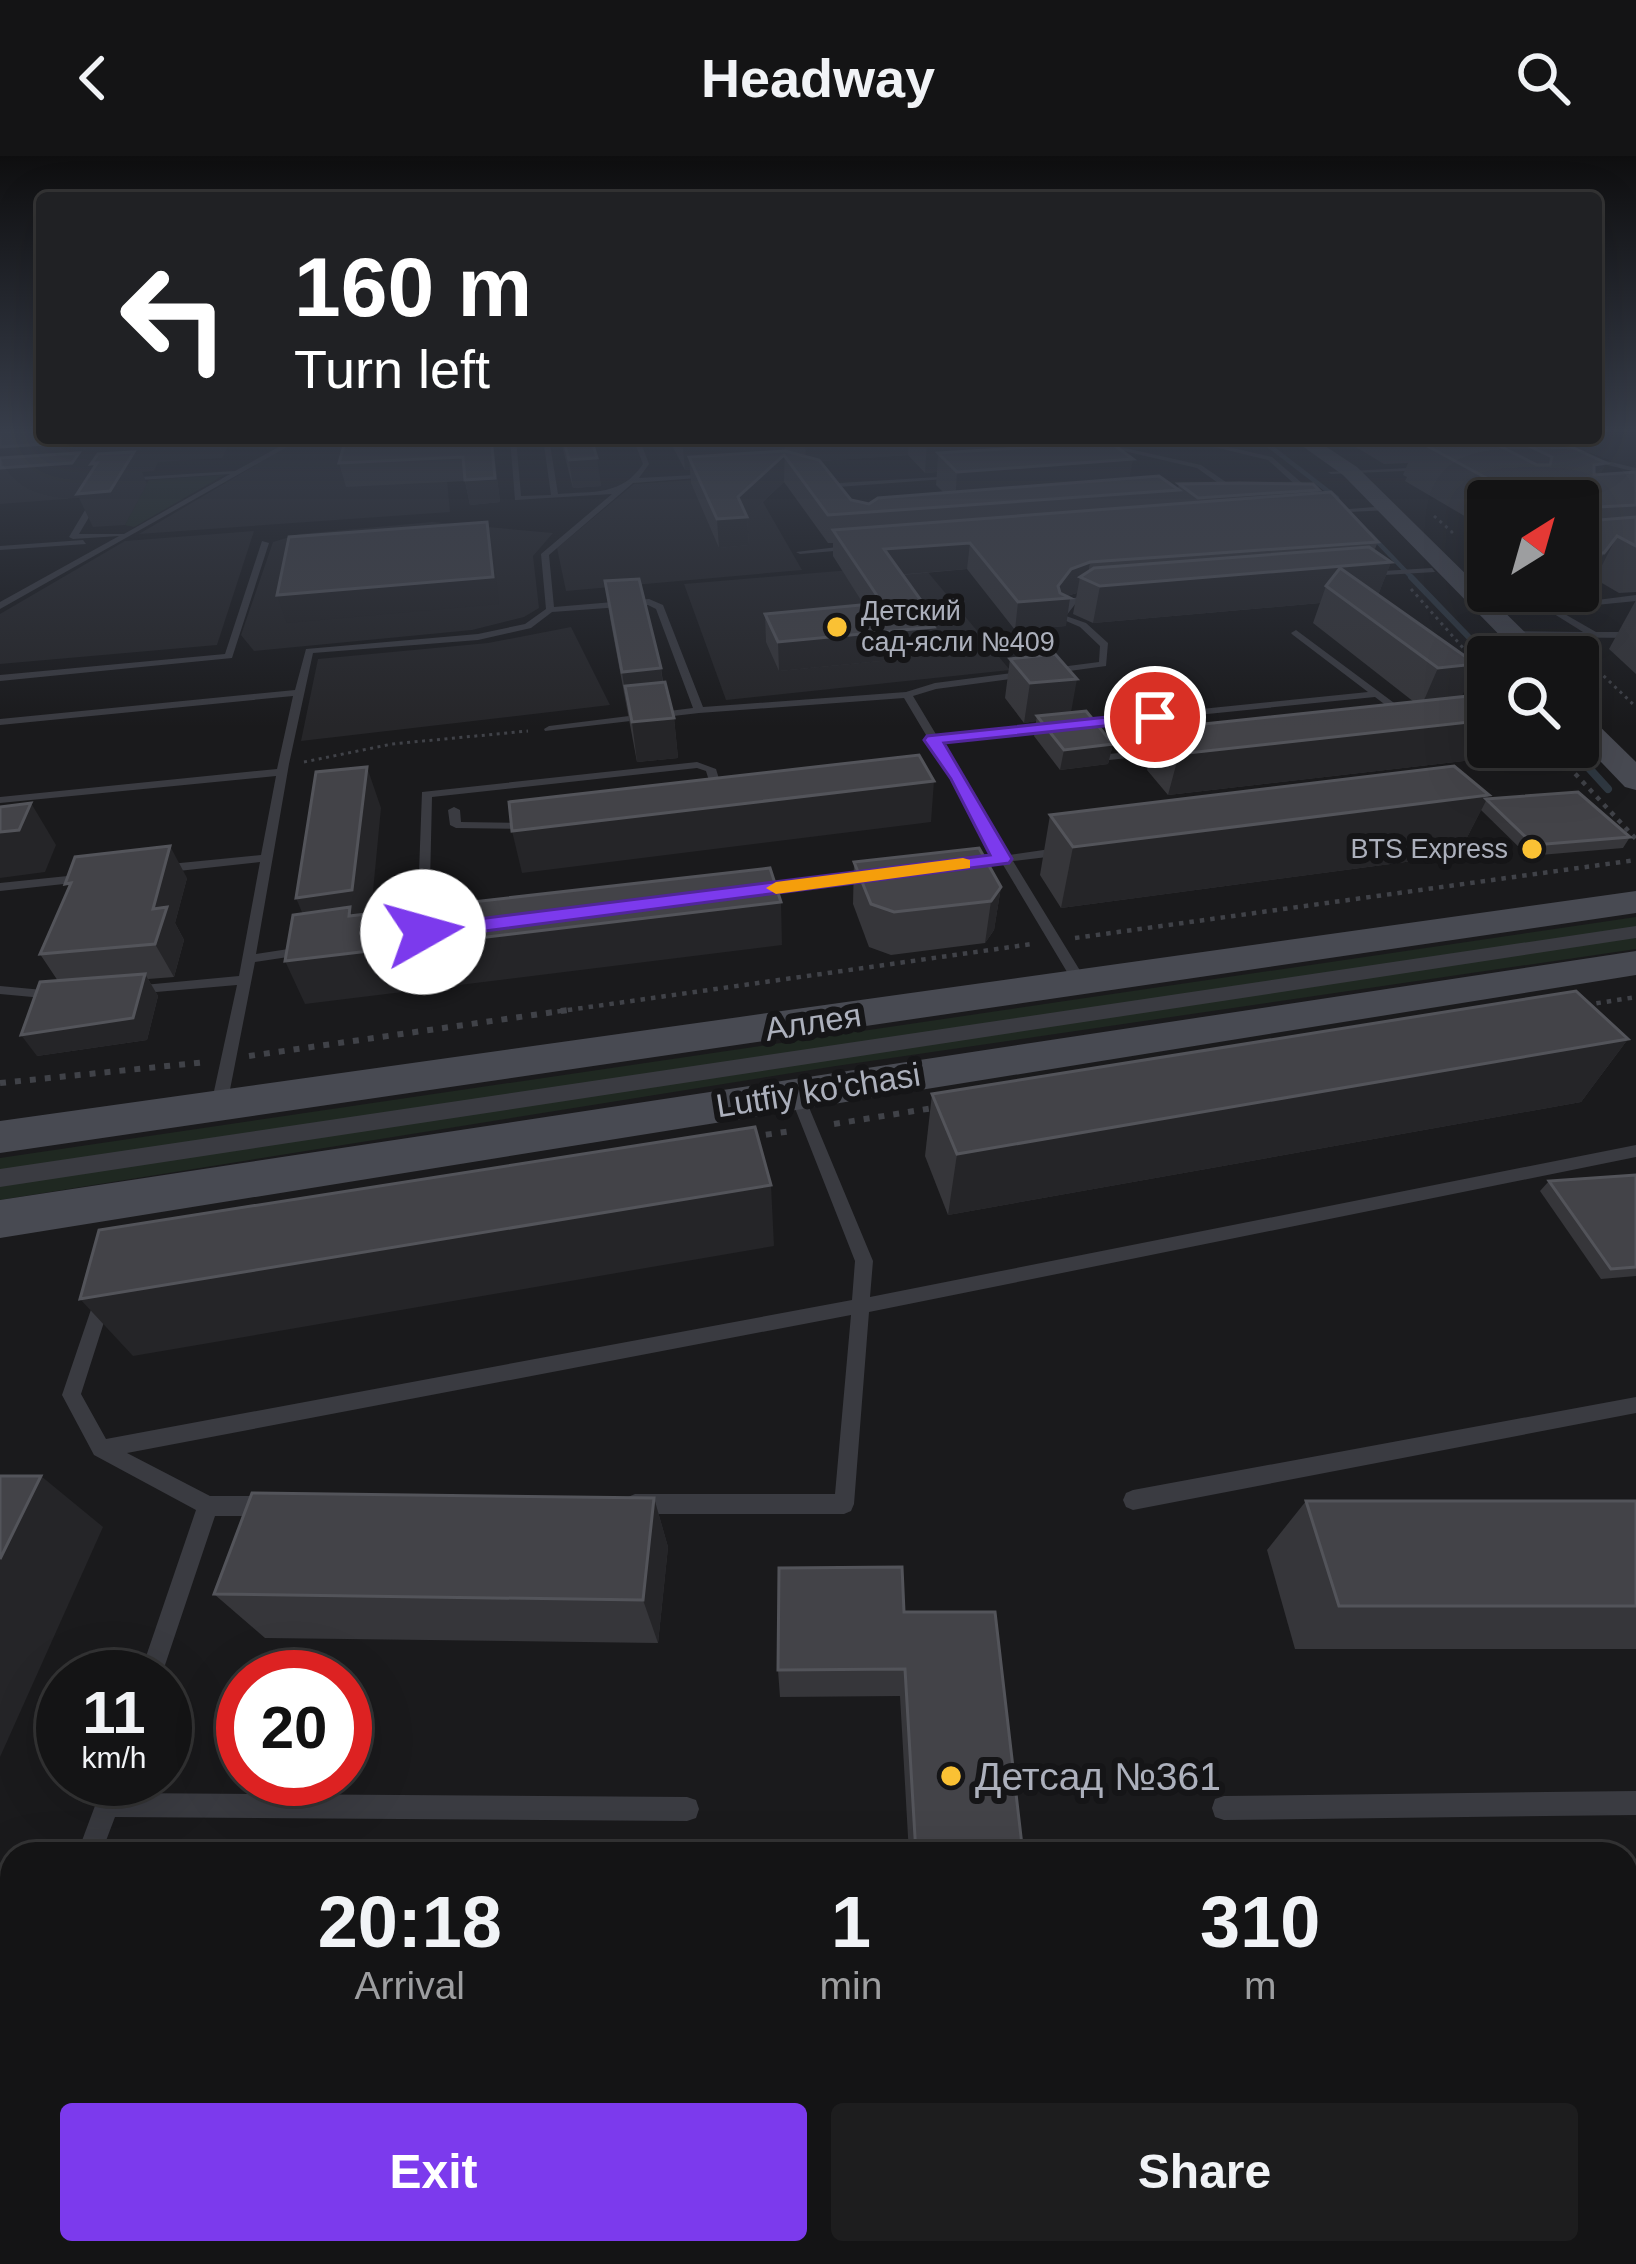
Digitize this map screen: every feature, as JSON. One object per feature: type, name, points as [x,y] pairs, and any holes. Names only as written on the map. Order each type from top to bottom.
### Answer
[{"type":"main road","points":[[1395,530],[1423,571],[1503,636]]},
{"type":"main road","points":[[1401,530],[1505,636]]},
{"type":"main road","points":[[1599,720],[1636,758]]},
{"type":"main road","points":[[1599,742],[1636,780]]},
{"type":"main road","name":"Lutfiy ko'chasi","points":[[0,1137],[1636,902]]},
{"type":"main road","name":"Lutfiy ko'chasi","points":[[0,1219],[131,1208],[796,1093],[1636,963]]},
{"type":"street","name":"Аллея","points":[[0,1178],[1636,932]]},
{"type":"lane","points":[[77,530],[73,537],[121,537]]},
{"type":"lane","points":[[0,606],[133,530]]},
{"type":"lane","points":[[550,610],[544,554],[571,530]]},
{"type":"lane","points":[[0,548],[121,537]]},
{"type":"lane","points":[[0,678],[229,656],[265,543]]},
{"type":"lane","points":[[800,552],[863,547]]},
{"type":"lane","points":[[1351,575],[1423,571]]},
{"type":"lane","points":[[0,595],[22,593]]},
{"type":"lane","points":[[549,729],[699,710],[907,695],[1014,674],[1103,664],[1106,645],[1083,625],[1061,617],[1073,601],[1108,595]]},
{"type":"lane","points":[[1599,602],[1636,598]]},
{"type":"lane","points":[[219,1105],[309,651],[496,634],[528,626],[550,610],[649,602],[660,607],[699,710]]},
{"type":"lane","points":[[1556,612],[1595,635]]},
{"type":"lane","points":[[1295,633],[1418,725],[1395,727]]},
{"type":"lane","points":[[1587,636],[1636,635]]},
{"type":"lane","points":[[0,722],[298,693]]},
{"type":"lane","points":[[933,740],[1378,694]]},
{"type":"lane","points":[[907,695],[1080,982]]},
{"type":"lane","points":[[1109,757],[1180,750]]},
{"type":"lane","points":[[423,932],[426,794],[697,765],[711,770],[721,805]]},
{"type":"lane","points":[[0,800],[282,769]]},
{"type":"lane","points":[[938,782],[960,779]]},
{"type":"lane","points":[[697,808],[742,803]]},
{"type":"lane","points":[[454,810],[456,825],[507,828],[554,823]]},
{"type":"lane","points":[[956,865],[1071,850]]},
{"type":"lane","points":[[133,872],[266,858]]},
{"type":"lane","points":[[747,891],[886,874]]},
{"type":"lane","points":[[0,887],[111,875]]},
{"type":"lane","points":[[401,936],[446,930]]},
{"type":"lane","points":[[250,959],[315,949]]},
{"type":"lane","points":[[115,992],[246,980]]},
{"type":"lane","points":[[0,990],[72,994]]},
{"type":"lane","points":[[613,1504],[844,1504],[864,1262],[796,1093]]},
{"type":"lane","points":[[101,1449],[861,1306],[1636,1151]]},
{"type":"lane","points":[[107,1282],[71,1395],[101,1449],[208,1506],[280,1506]]},
{"type":"lane","points":[[1132,1500],[1636,1406]]},
{"type":"lane","points":[[159,1650],[208,1506]]},
{"type":"lane","points":[[1224,1808],[1636,1803]]},
{"type":"lane","points":[[94,1842],[109,1806]]},
{"type":"lane","points":[[192,1806],[687,1809]]},
{"type":"path","points":[[1014,674],[1068,621]]},
{"type":"path","points":[[282,769],[392,744],[549,729]]},
{"type":"path","points":[[1570,768],[1636,839]]},
{"type":"path","points":[[0,1083],[230,1059],[1636,860]]},
{"type":"shaded area","points":[[578,530],[779,530],[802,570],[566,591],[557,548]]},
{"type":"shaded area","points":[[254,531],[217,645],[0,664],[0,614],[125,541]]},
{"type":"shaded area","points":[[553,533],[533,556],[539,608],[524,617],[472,630],[254,651],[241,635],[273,542],[300,534]]},
{"type":"shaded area","name":"Детский сад-ясли №409","points":[[921,564],[1010,670],[726,700],[684,584]]},
{"type":"shaded area","points":[[571,627],[610,705],[301,741],[318,659],[488,643]]},
{"type":"shaded area","points":[[1636,917],[1636,949],[836,1066],[0,1200],[0,1158]]},
{"type":"building","points":[[376,530],[488,530],[493,577],[277,595],[289,537]]},
{"type":"building","points":[[833,530],[1367,530],[1378,542],[1090,562],[1071,569],[1058,586],[1070,598],[1018,602],[970,543],[884,549],[928,610],[921,611],[934,627],[778,642],[765,614],[882,603]]},
{"type":"building","points":[[1599,530],[1636,530],[1636,546],[1617,536],[1599,553]]},
{"type":"building","points":[[1369,547],[1391,562],[1100,586],[1080,577],[1094,568]]},
{"type":"building","points":[[1340,568],[1467,658],[1467,665],[1438,668],[1326,586]]},
{"type":"building","points":[[639,579],[661,668],[622,672],[605,581]]},
{"type":"building","points":[[1055,654],[1077,679],[1030,683],[1010,659]]},
{"type":"building","points":[[665,682],[674,718],[632,722],[625,686]]},
{"type":"building","points":[[1467,696],[1467,722],[1179,754],[1157,729]]},
{"type":"building","points":[[1086,711],[1113,744],[1064,750],[1037,716]]},
{"type":"building","points":[[919,755],[934,781],[512,831],[509,802]]},
{"type":"building","points":[[1454,766],[1489,795],[1073,847],[1050,815]]},
{"type":"building","points":[[367,767],[352,890],[296,898],[316,772]]},
{"type":"building","points":[[1578,792],[1630,837],[1534,845],[1486,799]]},
{"type":"building","points":[[31,803],[19,830],[0,832],[0,807]]},
{"type":"building","points":[[170,846],[153,909],[167,907],[155,944],[40,954],[71,883],[65,884],[75,857]]},
{"type":"building","points":[[979,848],[1001,887],[991,901],[894,912],[871,904],[854,862]]},
{"type":"building","points":[[770,868],[781,902],[285,961],[293,915],[350,907],[349,916]]},
{"type":"building","points":[[145,974],[133,1018],[21,1035],[40,982]]},
{"type":"building","points":[[1576,991],[1628,1039],[957,1154],[932,1094]]},
{"type":"building","points":[[755,1127],[771,1185],[80,1299],[99,1230]]},
{"type":"building","points":[[1636,1175],[1636,1267],[1611,1269],[1549,1181]]},
{"type":"building","points":[[0,1476],[41,1476],[0,1559]]},
{"type":"building","points":[[252,1493],[654,1498],[643,1600],[214,1594]]},
{"type":"building","points":[[1306,1501],[1636,1501],[1636,1606],[1339,1606]]},
{"type":"building","name":"Детсад №361","points":[[902,1567],[904,1612],[995,1612],[1022,1842],[915,1842],[905,1669],[778,1670],[779,1568]]},
{"type":"waterway","points":[[1370,534],[1414,580]]},
{"type":"waterway","points":[[1411,577],[1468,636]]},
{"type":"waterway","points":[[1589,768],[1608,789]]},
{"type":"slow traffic","points":[[776,888],[963,864]]},
{"type":"place","name":"Детский сад-ясли №409","points":[[837,627]]},
{"type":"place","name":"BTS Express","points":[[1532,849]]},
{"type":"place","name":"Детсад №361","points":[[951,1776]]},
{"type":"route","points":[[423,932],[1002,859],[960,779],[933,740],[1155,717]]}]
